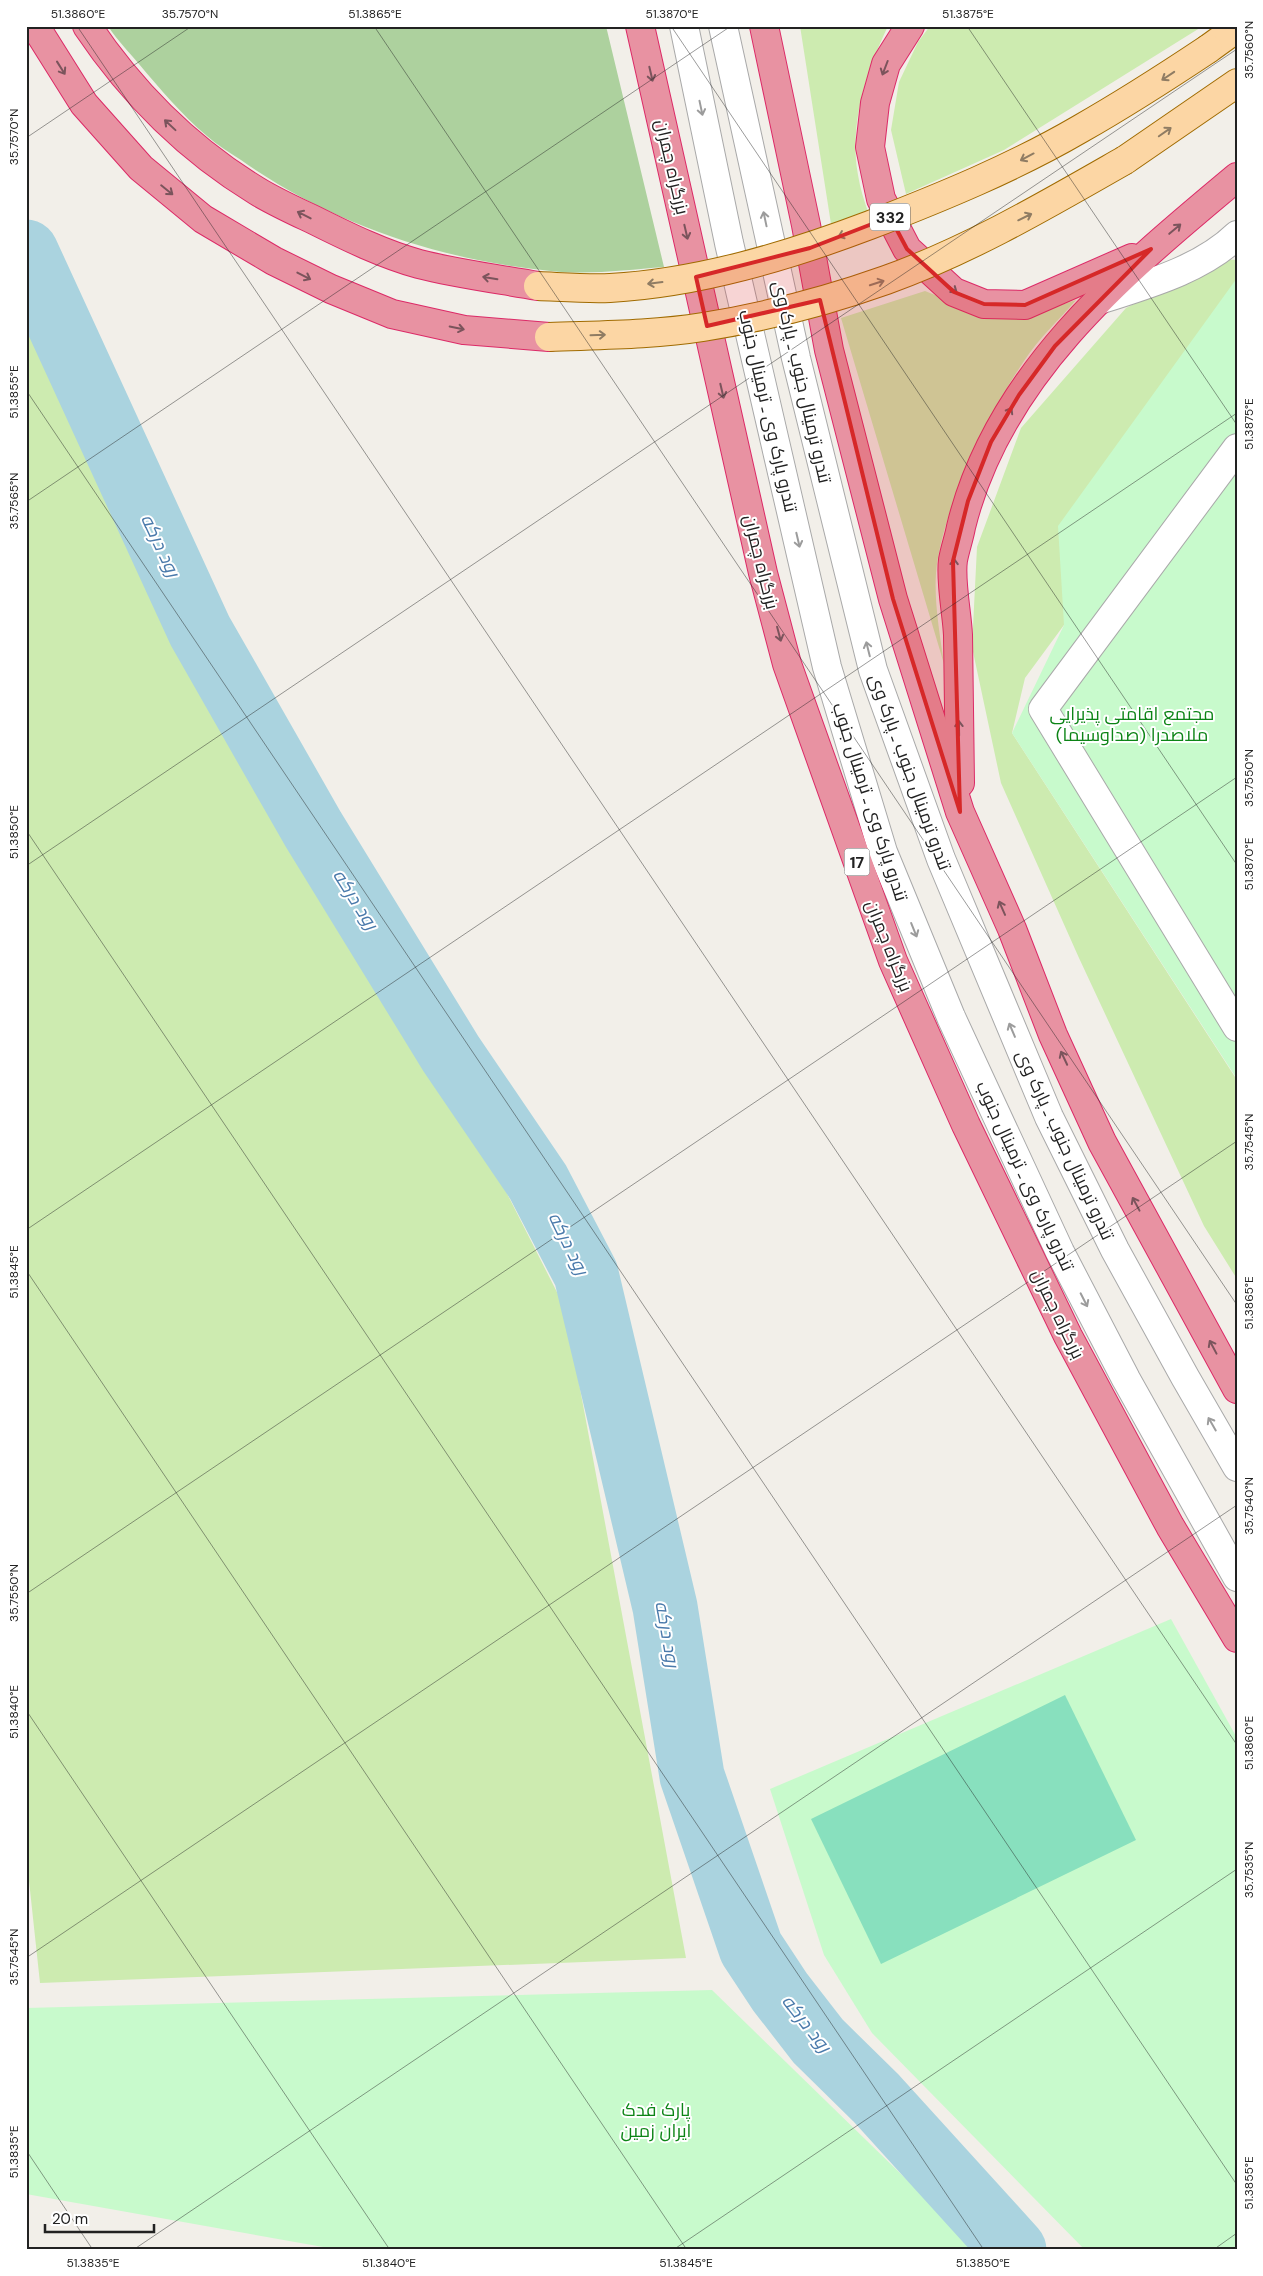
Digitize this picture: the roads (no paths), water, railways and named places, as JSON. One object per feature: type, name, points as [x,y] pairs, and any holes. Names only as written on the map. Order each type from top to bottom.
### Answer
[{"type":"highway","points":[[35,26],[84,104],[140,168],[203,219],[274,261],[331,289],[392,314],[464,330],[549,337]]},
{"type":"highway","points":[[87,26],[111,63],[151,107],[197,150],[258,192],[354,240],[418,263],[538,286]]},
{"type":"highway","name":"بزرگراه چمران","points":[[640,26],[763,573],[787,664],[893,961],[966,1125],[1068,1336],[1170,1526],[1237,1638]]},
{"type":"highway","points":[[764,26],[806,225],[829,350],[893,599],[960,812],[1012,929],[1053,1035],[1102,1142],[1237,1389]]},
{"type":"highway","points":[[910,26],[886,64],[875,103],[870,147],[881,199],[907,249],[954,292],[984,304],[1025,304],[1151,249]]},
{"type":"highway","points":[[960,812],[958,634],[953,561],[968,501],[992,442],[1019,395],[1055,346],[1098,300],[1151,249],[1237,177]]},
{"type":"main road","name":"332","points":[[538,286],[610,288],[688,279],[807,249],[934,200],[1018,162],[1154,86],[1237,28]]},
{"type":"main road","points":[[549,337],[639,334],[702,327],[765,315],[824,300],[887,280],[961,248],[1037,211],[1125,160],[1237,83]]},
{"type":"lane","name":"تندرو پارک وی ـ ترمینال جنوب","points":[[684,26],[729,243],[827,667],[883,852],[951,1017],[1060,1252],[1126,1379],[1237,1577]]},
{"type":"lane","name":"تندرو ترمینال جنوب ـ پارک وی","points":[[723,26],[794,348],[871,660],[940,859],[1048,1117],[1114,1250],[1184,1378],[1237,1466]]},
{"type":"lane","points":[[1098,300],[1148,284],[1196,263],[1237,235]]},
{"type":"lane","points":[[1237,448],[1043,709],[1237,1027]]},
{"type":"waterway","name":"رود درکه","points":[[26,252],[200,631],[313,829],[451,1054],[538,1182],[586,1274],[665,1607],[692,1776],[751,1948],[780,1992],[818,2041],[876,2098],[1014,2250]]},
{"type":"park label","name":"مجتمع اقامتی پذیرایی ملاصدرا (صداوسیما)","points":[[1132,724]]},
{"type":"park label","name":"پارک فدک ایران زمین","points":[[656,2120]]}]
